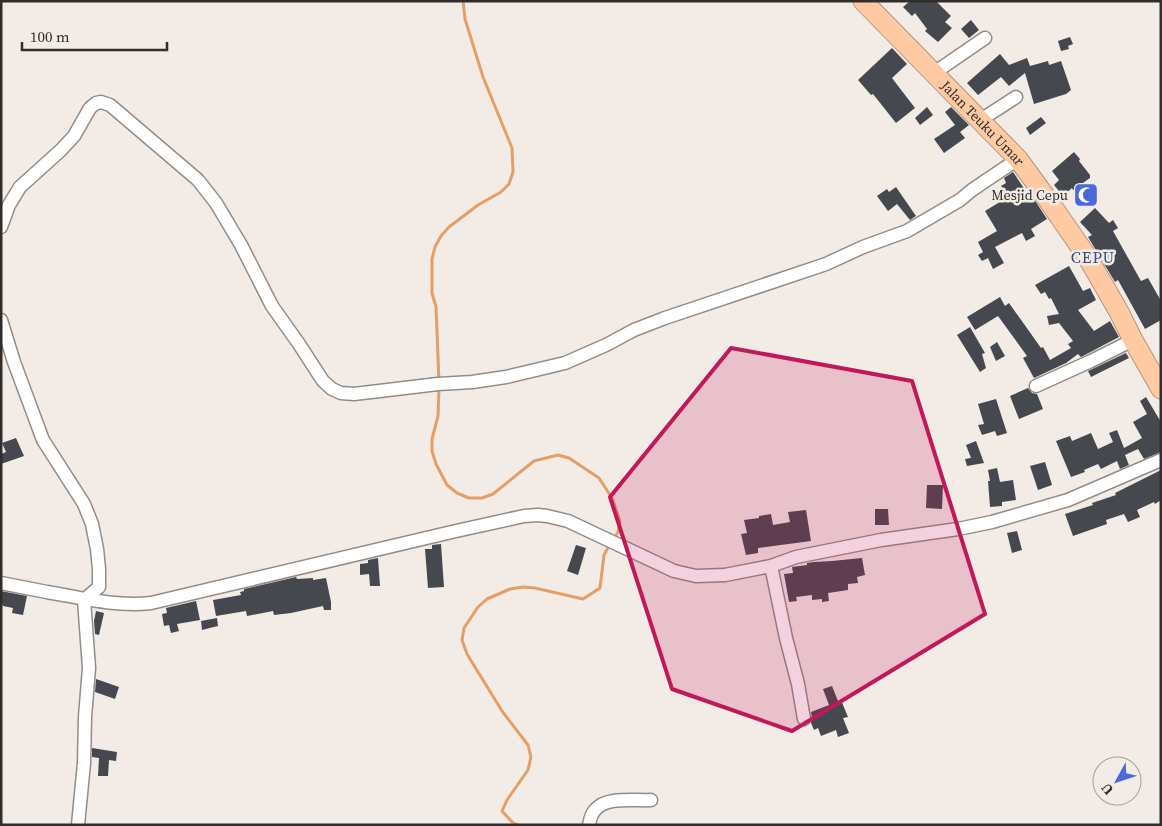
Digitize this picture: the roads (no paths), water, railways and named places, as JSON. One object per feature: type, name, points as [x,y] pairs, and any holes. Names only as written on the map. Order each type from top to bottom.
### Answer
[{"type":"highway","name":"Jalan Teuku Umar","points":[[863,1],[1018,160],[1088,258],[1161,389]]},
{"type":"street","points":[[934,73],[985,38]]},
{"type":"street","points":[[979,121],[1016,97]]},
{"type":"street","points":[[1,226],[9,205],[20,187],[62,150],[75,135],[90,108],[96,103],[110,105],[198,180],[216,203],[241,245],[272,306],[300,344],[323,381],[332,389],[341,393],[354,394],[472,382],[506,377],[565,363],[634,330],[665,318],[826,264],[863,247],[907,231],[960,200],[1018,160]]},
{"type":"street","points":[[1,320],[14,362],[43,440],[84,504],[92,524],[97,549],[99,587],[84,600]]},
{"type":"street","points":[[1036,386],[1132,340]]},
{"type":"street","points":[[1,583],[84,600],[124,604],[151,604],[456,531],[524,516],[538,515],[568,522],[662,566],[679,572],[696,576],[715,576],[771,566],[796,557],[881,540],[992,522],[1068,500],[1161,460]]},
{"type":"street","points":[[771,566],[798,684],[804,719]]},
{"type":"street","points":[[78,825],[84,762],[89,668],[84,600]]},
{"type":"street","points":[[589,825],[593,812],[600,805],[612,801],[651,800]]},
{"type":"waterway","points":[[439,382],[436,307],[432,293],[432,259],[435,247],[449,227],[478,205],[501,192],[509,184],[513,172],[512,148],[483,77],[465,19],[463,1]]},
{"type":"waterway","points":[[439,388],[438,416],[432,439],[432,451],[436,464],[447,485],[457,493],[469,498],[482,498],[493,494],[534,461],[558,455],[569,458],[599,478],[612,498],[620,521],[618,532],[614,538]]},
{"type":"waterway","points":[[518,825],[513,823],[502,811],[507,800],[528,770],[531,757],[528,745],[502,711],[467,654],[462,640],[464,628],[478,607],[487,599],[510,589],[535,588],[583,599],[600,588],[604,555],[610,544]]},
{"type":"place","name":"Mesjid Cepu","points":[[1086,195]]},
{"type":"district","name":"CEPU","points":[[1093,257]]}]
